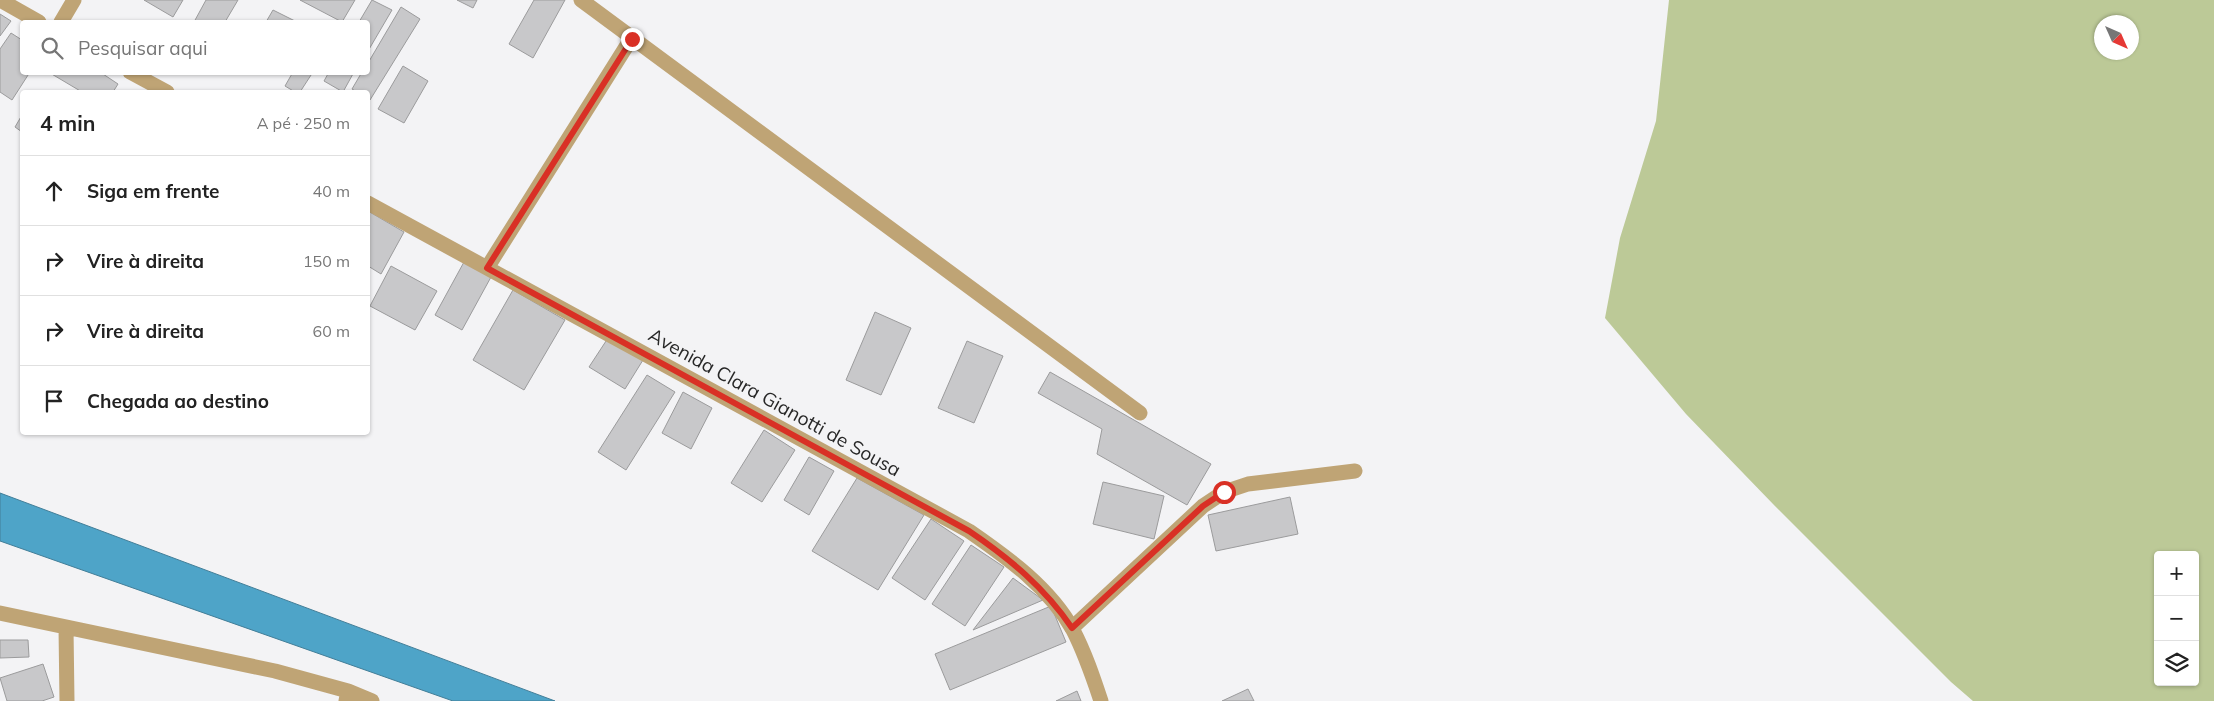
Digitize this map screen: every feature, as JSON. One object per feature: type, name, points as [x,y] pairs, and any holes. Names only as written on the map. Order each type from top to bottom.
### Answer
[{"type":"street","points":[[0,0],[35,20]]},
{"type":"street","points":[[62,20],[74,0]]},
{"type":"street","points":[[581,0],[1140,413]]},
{"type":"street","points":[[487,268],[632,39]]},
{"type":"street","points":[[136,75],[163,90]]},
{"type":"street","name":"Avenida Clara Gianotti de Sousa","points":[[370,203],[969,531],[994,548],[1042,588],[1072,628],[1082,649],[1101,701]]},
{"type":"street","points":[[1072,628],[1203,506],[1224,492],[1248,484],[1356,472]]},
{"type":"street","points":[[0,613],[275,671],[347,696],[372,701]]},
{"type":"street","points":[[66,628],[67,701]]},
{"type":"green space","points":[[1669,0],[2214,0],[2214,701],[1973,701],[1951,682],[1773,504],[1686,414],[1605,318],[1620,238],[1656,121]]},
{"type":"water","points":[[0,493],[555,701],[453,701],[0,541]]},
{"type":"building","points":[[144,0],[183,0],[173,17]]},
{"type":"building","points":[[206,0],[238,0],[226,20],[195,20]]},
{"type":"building","points":[[300,0],[355,0],[343,20],[338,20]]},
{"type":"building","points":[[372,0],[392,10],[370,48],[370,20],[360,20]]},
{"type":"building","points":[[457,0],[477,0],[473,8]]},
{"type":"building","points":[[534,0],[565,0],[533,58],[509,44]]},
{"type":"building","points":[[401,7],[420,19],[370,100],[370,90],[352,89],[360,75],[370,75],[370,60]]},
{"type":"building","points":[[273,10],[293,20],[267,20]]},
{"type":"building","points":[[0,14],[11,21],[0,36]]},
{"type":"building","points":[[11,33],[20,39],[20,75],[28,75],[12,100],[0,92],[0,49]]},
{"type":"building","points":[[403,66],[428,81],[404,123],[378,109]]},
{"type":"building","points":[[53,75],[104,75],[118,84],[114,90],[79,90]]},
{"type":"building","points":[[291,75],[311,75],[301,90],[292,90],[285,86]]},
{"type":"building","points":[[327,75],[352,75],[344,90],[340,90],[324,81]]},
{"type":"building","points":[[20,118],[20,131],[15,127]]},
{"type":"building","points":[[370,212],[404,232],[381,274],[370,267]]},
{"type":"building","points":[[464,262],[491,277],[462,330],[435,315]]},
{"type":"building","points":[[391,266],[437,291],[415,330],[370,306]]},
{"type":"building","points":[[513,290],[565,320],[524,390],[473,360]]},
{"type":"building","points":[[875,312],[911,328],[881,395],[846,380]]},
{"type":"building","points":[[608,338],[643,360],[625,389],[589,367]]},
{"type":"building","points":[[967,341],[1003,356],[974,423],[938,408]]},
{"type":"building","points":[[1050,372],[1211,464],[1187,505],[1097,454],[1102,429],[1038,393]]},
{"type":"building","points":[[647,375],[675,392],[626,470],[598,452]]},
{"type":"building","points":[[683,392],[712,408],[691,449],[662,433]]},
{"type":"building","points":[[764,430],[795,450],[762,502],[731,483]]},
{"type":"building","points":[[809,457],[834,471],[809,515],[784,500]]},
{"type":"building","points":[[857,478],[924,515],[878,590],[812,551]]},
{"type":"building","points":[[1103,482],[1164,496],[1154,539],[1093,524]]},
{"type":"building","points":[[1290,497],[1298,534],[1216,551],[1208,515]]},
{"type":"building","points":[[931,519],[964,541],[925,600],[892,578]]},
{"type":"building","points":[[971,545],[1004,567],[965,626],[932,604]]},
{"type":"building","points":[[1013,578],[1043,600],[973,630]]},
{"type":"building","points":[[1051,606],[1066,642],[950,690],[935,654]]},
{"type":"building","points":[[0,640],[28,640],[29,657],[0,658]]},
{"type":"building","points":[[43,664],[54,697],[42,701],[7,701],[0,678]]},
{"type":"building","points":[[1248,689],[1254,701],[1222,701]]},
{"type":"building","points":[[1077,691],[1081,701],[1056,701]]},
{"type":"route","points":[[632,39],[487,268],[969,531],[994,548],[1042,588],[1062,612],[1072,628],[1203,506],[1224,492]]}]
